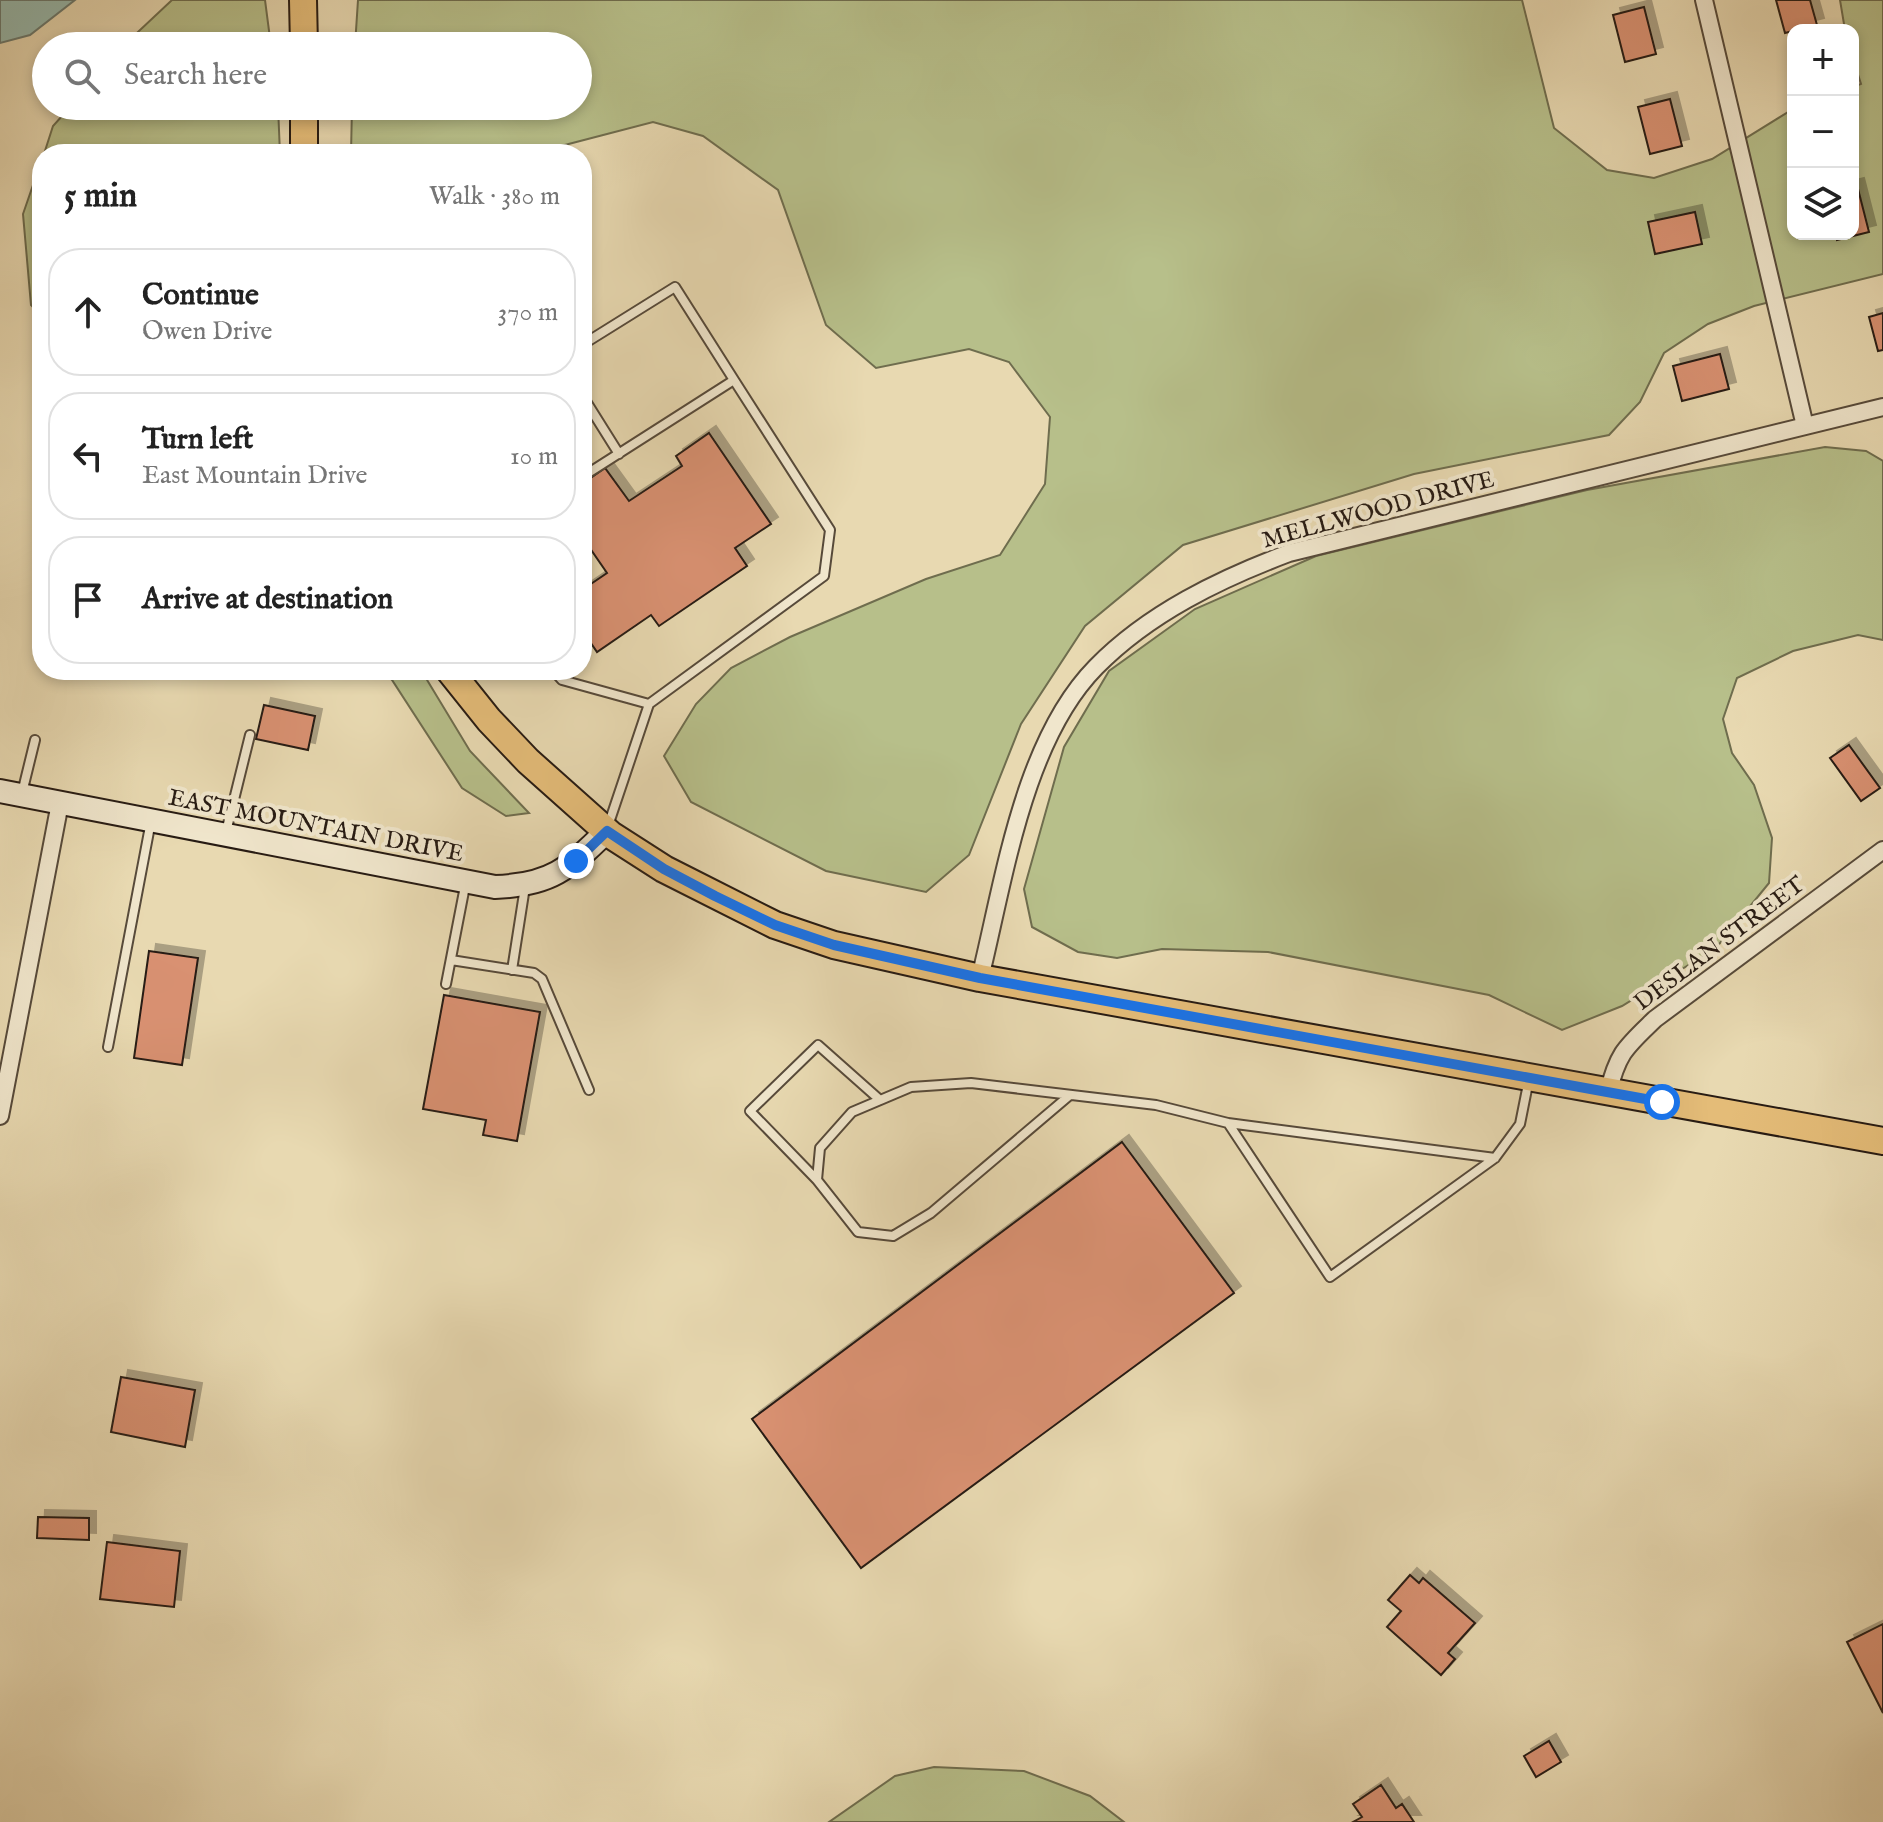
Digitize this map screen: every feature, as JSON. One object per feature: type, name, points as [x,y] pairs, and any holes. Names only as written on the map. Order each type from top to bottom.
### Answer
[{"type":"main road","points":[[303,0],[304,32]]},
{"type":"main road","points":[[304,120],[304,144]]},
{"type":"main road","points":[[457,680],[528,761],[607,831],[664,869],[775,925],[834,945],[980,978],[1883,1141]]},
{"type":"street","points":[[1704,0],[1805,426]]},
{"type":"street","name":"MELLWOOD DRIVE","points":[[980,978],[1022,808],[1047,742],[1074,695],[1094,669],[1117,647],[1158,617],[1247,569],[1289,553],[1883,407]]},
{"type":"street","name":"EAST MOUNTAIN DRIVE","points":[[11,793],[495,887],[525,886],[544,880],[576,861],[607,831]]},
{"type":"street","points":[[0,1116],[60,803]]},
{"type":"street","name":"DESLAN STREET","points":[[1608,1093],[1615,1064],[1627,1046],[1655,1019],[1883,850]]},
{"type":"lane","points":[[592,339],[675,287],[830,530],[824,576],[649,704],[607,831]]},
{"type":"lane","points":[[592,471],[734,380]]},
{"type":"lane","points":[[592,411],[619,454]]},
{"type":"lane","points":[[562,680],[649,704]]},
{"type":"lane","points":[[225,835],[250,735]]},
{"type":"lane","points":[[11,793],[35,740]]},
{"type":"lane","points":[[108,1047],[151,820]]},
{"type":"lane","points":[[446,984],[466,881]]},
{"type":"lane","points":[[512,970],[525,886]]},
{"type":"lane","points":[[451,960],[534,973],[545,983],[589,1090]]},
{"type":"lane","points":[[880,1100],[818,1045],[750,1111],[817,1180],[858,1232],[893,1236],[931,1213],[1070,1095]]},
{"type":"lane","points":[[1228,1123],[1330,1277],[1495,1158],[1520,1124],[1529,1078]]},
{"type":"lane","points":[[817,1180],[820,1148],[852,1112],[911,1087],[971,1083],[1156,1105],[1228,1123],[1495,1158]]},
{"type":"green space","points":[[172,0],[265,0],[269,32],[138,32]]},
{"type":"green space","points":[[358,0],[1522,0],[1554,128],[1607,170],[1654,178],[1712,159],[1787,113],[1787,240],[1859,240],[1859,24],[1844,24],[1840,0],[1883,0],[1883,274],[1754,306],[1708,324],[1664,353],[1640,402],[1609,435],[1414,474],[1183,545],[1085,626],[1021,724],[969,855],[926,892],[826,871],[691,802],[664,756],[696,704],[731,668],[790,637],[926,579],[1000,555],[1045,484],[1050,417],[1009,362],[969,349],[876,368],[826,325],[778,190],[703,136],[653,122],[569,144],[351,144],[352,120],[592,120],[592,32],[356,32]]},
{"type":"green space","points":[[58,120],[279,120],[280,144],[47,144]]},
{"type":"green space","points":[[32,188],[32,306],[31,305],[23,214]]},
{"type":"green space","points":[[1825,447],[1866,451],[1883,461],[1883,640],[1858,635],[1793,651],[1737,678],[1723,719],[1732,753],[1754,785],[1772,838],[1769,883],[1716,948],[1622,1006],[1562,1030],[1489,995],[1268,952],[1162,949],[1117,958],[1078,952],[1032,927],[1024,889],[1064,747],[1109,671],[1195,609],[1316,556],[1587,490]]},
{"type":"green space","points":[[392,680],[427,680],[470,751],[529,813],[506,816],[462,788]]},
{"type":"green space","points":[[934,1767],[1024,1771],[1090,1796],[1124,1822],[829,1822],[895,1776]]},
{"type":"water","points":[[0,0],[75,0],[30,35],[0,43]]},
{"type":"building","points":[[1776,0],[1810,0],[1817,24],[1787,24],[1785,33]]},
{"type":"building","points":[[1644,7],[1656,54],[1625,62],[1613,15]]},
{"type":"building","points":[[1670,99],[1682,146],[1650,154],[1638,107]]},
{"type":"building","points":[[1859,193],[1869,232],[1859,234]]},
{"type":"building","points":[[1695,212],[1702,244],[1655,254],[1648,222]]},
{"type":"building","points":[[1883,313],[1883,350],[1878,351],[1869,317]]},
{"type":"building","points":[[1720,354],[1729,389],[1682,401],[1673,366]]},
{"type":"building","points":[[709,433],[771,524],[735,548],[747,566],[659,626],[651,615],[597,652],[592,645],[592,583],[607,573],[592,551],[592,477],[605,468],[629,501],[682,466],[676,456]]},
{"type":"building","points":[[264,705],[315,716],[308,750],[256,739]]},
{"type":"building","points":[[1849,745],[1880,788],[1861,801],[1830,758]]},
{"type":"building","points":[[149,951],[198,958],[182,1065],[134,1058]]},
{"type":"building","points":[[444,995],[540,1012],[517,1141],[483,1135],[486,1120],[423,1109]]},
{"type":"building","points":[[1122,1142],[1234,1293],[861,1568],[752,1419]]},
{"type":"building","points":[[121,1377],[195,1390],[185,1447],[111,1432]]},
{"type":"building","points":[[38,1517],[89,1518],[89,1540],[37,1538]]},
{"type":"building","points":[[107,1542],[180,1551],[174,1607],[100,1599]]},
{"type":"building","points":[[1410,1575],[1419,1583],[1423,1578],[1475,1623],[1448,1653],[1455,1659],[1441,1675],[1387,1627],[1401,1611],[1388,1600]]},
{"type":"building","points":[[1883,1624],[1883,1713],[1847,1642]]},
{"type":"building","points":[[1549,1741],[1561,1762],[1536,1777],[1524,1756]]},
{"type":"building","points":[[1381,1785],[1396,1808],[1402,1804],[1414,1822],[1353,1822],[1362,1817],[1353,1804]]},
{"type":"route","points":[[576,861],[607,831],[664,869],[775,925],[834,945],[900,962],[1662,1102]]}]
